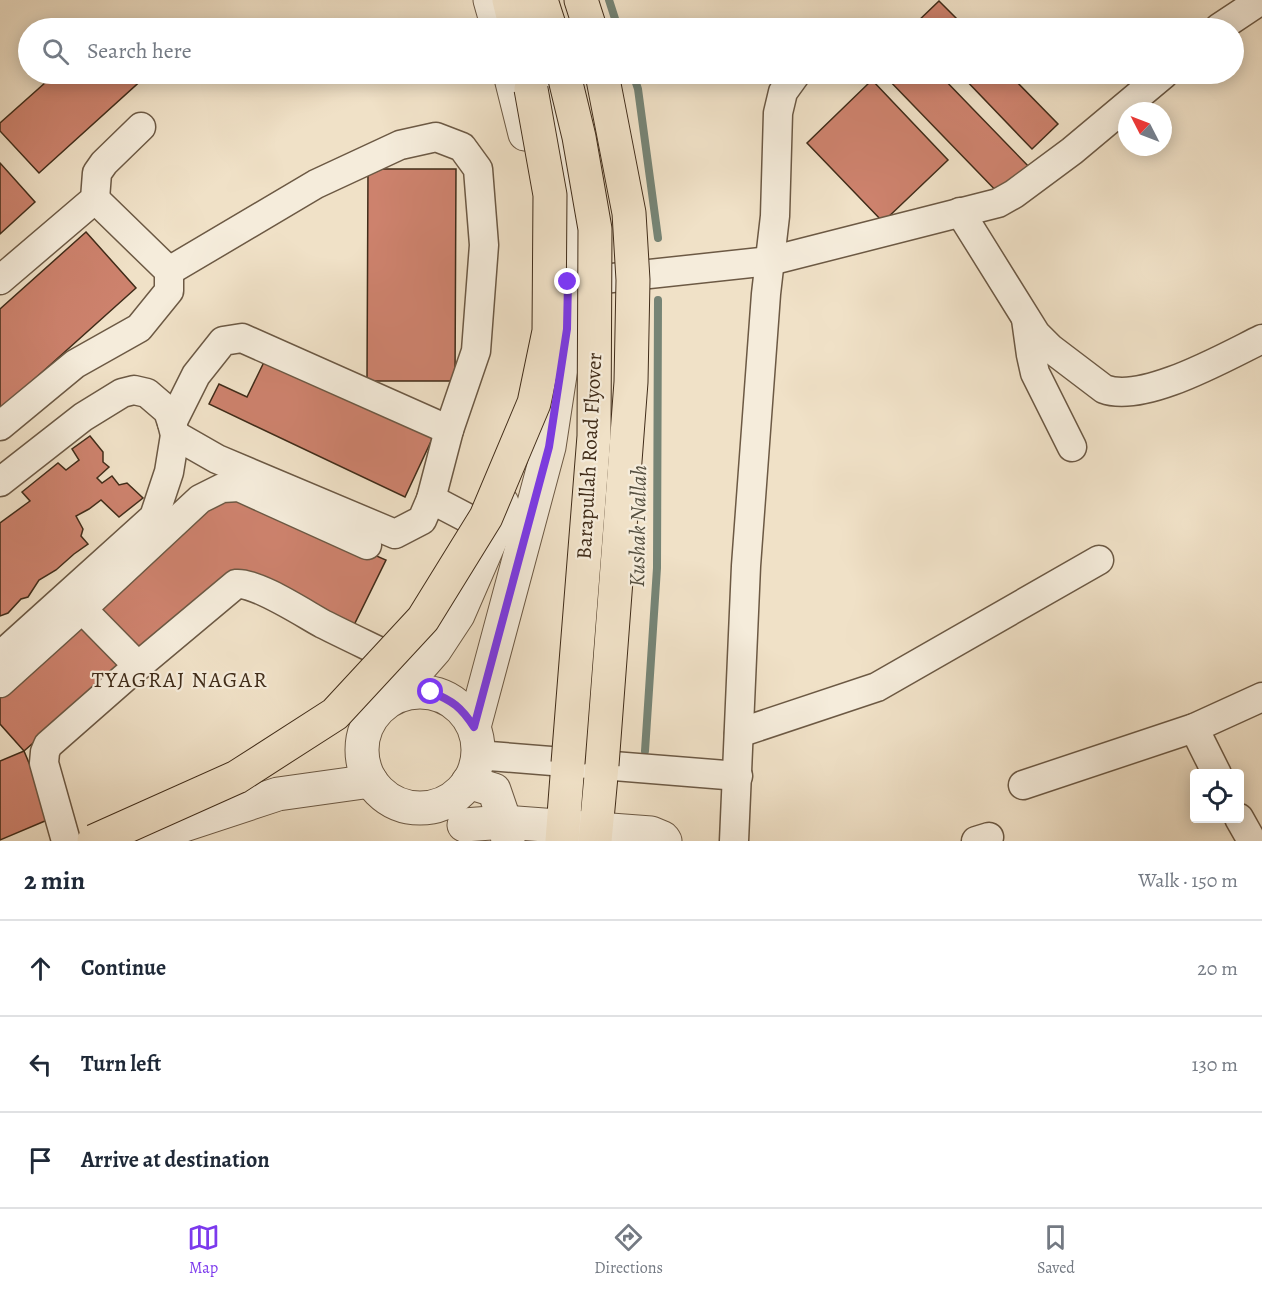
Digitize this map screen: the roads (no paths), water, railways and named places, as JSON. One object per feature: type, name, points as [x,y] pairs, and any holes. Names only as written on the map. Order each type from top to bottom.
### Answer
[{"type":"highway","points":[[509,0],[514,18]]},
{"type":"highway","points":[[541,0],[547,18]]},
{"type":"highway","points":[[581,0],[587,18]]},
{"type":"highway","points":[[94,841],[237,777],[336,714],[423,619],[486,517],[534,403],[549,331],[550,195],[529,84]]},
{"type":"highway","name":"Barapullah Road Flyover","points":[[562,841],[594,436],[595,275],[595,229],[579,137],[566,84]]},
{"type":"highway","name":"Barapullah Road Flyover","points":[[595,841],[631,382],[633,280],[629,213],[604,84]]},
{"type":"street","points":[[490,0],[495,18]]},
{"type":"street","points":[[530,0],[534,18]]},
{"type":"street","points":[[1234,18],[1261,0]]},
{"type":"street","points":[[513,84],[524,124],[534,195],[537,257],[530,370],[525,407],[509,479],[494,532],[458,615],[435,650],[393,698],[378,710],[367,726],[362,745],[363,764],[371,782],[384,795],[400,805],[419,808],[438,805],[455,796],[473,755],[549,447],[567,329],[568,282],[567,197],[563,151],[548,84]]},
{"type":"street","points":[[734,841],[747,554],[775,216],[778,113],[783,92],[789,84]]},
{"type":"street","points":[[568,282],[770,261],[998,203],[1014,194],[1072,151],[1152,84]]},
{"type":"street","points":[[0,280],[95,199],[97,173],[104,163],[141,127]]},
{"type":"street","points":[[0,482],[83,417],[122,393],[134,390],[147,393],[168,411],[174,429],[217,459],[395,534],[422,520],[431,499],[449,430],[476,351],[484,245],[478,169],[462,147],[436,137],[400,145],[316,184],[169,271]]},
{"type":"street","points":[[0,426],[75,364],[139,328],[169,291],[169,271],[95,199]]},
{"type":"street","points":[[960,212],[1026,319],[1050,348],[1104,389],[1113,393],[1173,381],[1262,339]]},
{"type":"street","points":[[1026,319],[1030,355],[1035,373],[1072,447]]},
{"type":"street","points":[[0,656],[154,517],[169,472],[174,429],[196,375],[223,341],[242,338],[449,430]]},
{"type":"street","points":[[0,683],[200,500],[222,488],[239,487],[367,545]]},
{"type":"street","points":[[431,499],[494,532]]},
{"type":"street","points":[[739,733],[877,687],[1100,560]]},
{"type":"street","points":[[66,841],[44,763],[45,752],[57,736],[227,589],[236,584],[244,583],[418,670]]},
{"type":"street","points":[[82,609],[138,666]]},
{"type":"street","points":[[393,698],[411,693],[431,692],[448,699],[464,711],[473,755],[495,789],[515,829]]},
{"type":"street","points":[[1023,786],[1194,728],[1262,697]]},
{"type":"street","points":[[1194,728],[1214,769]]},
{"type":"street","points":[[473,755],[738,776]]},
{"type":"street","points":[[142,841],[278,794],[371,782]]},
{"type":"street","points":[[438,805],[467,833],[515,829],[658,837]]},
{"type":"waterway","name":"Kushak Nallah","points":[[609,0],[615,18]]},
{"type":"waterway","name":"Kushak Nallah","points":[[636,84],[658,238]]},
{"type":"waterway","name":"Kushak Nallah","points":[[645,751],[657,568],[658,300]]},
{"type":"district","name":"TYAGRAJ NAGAR","points":[[180,680]]}]
